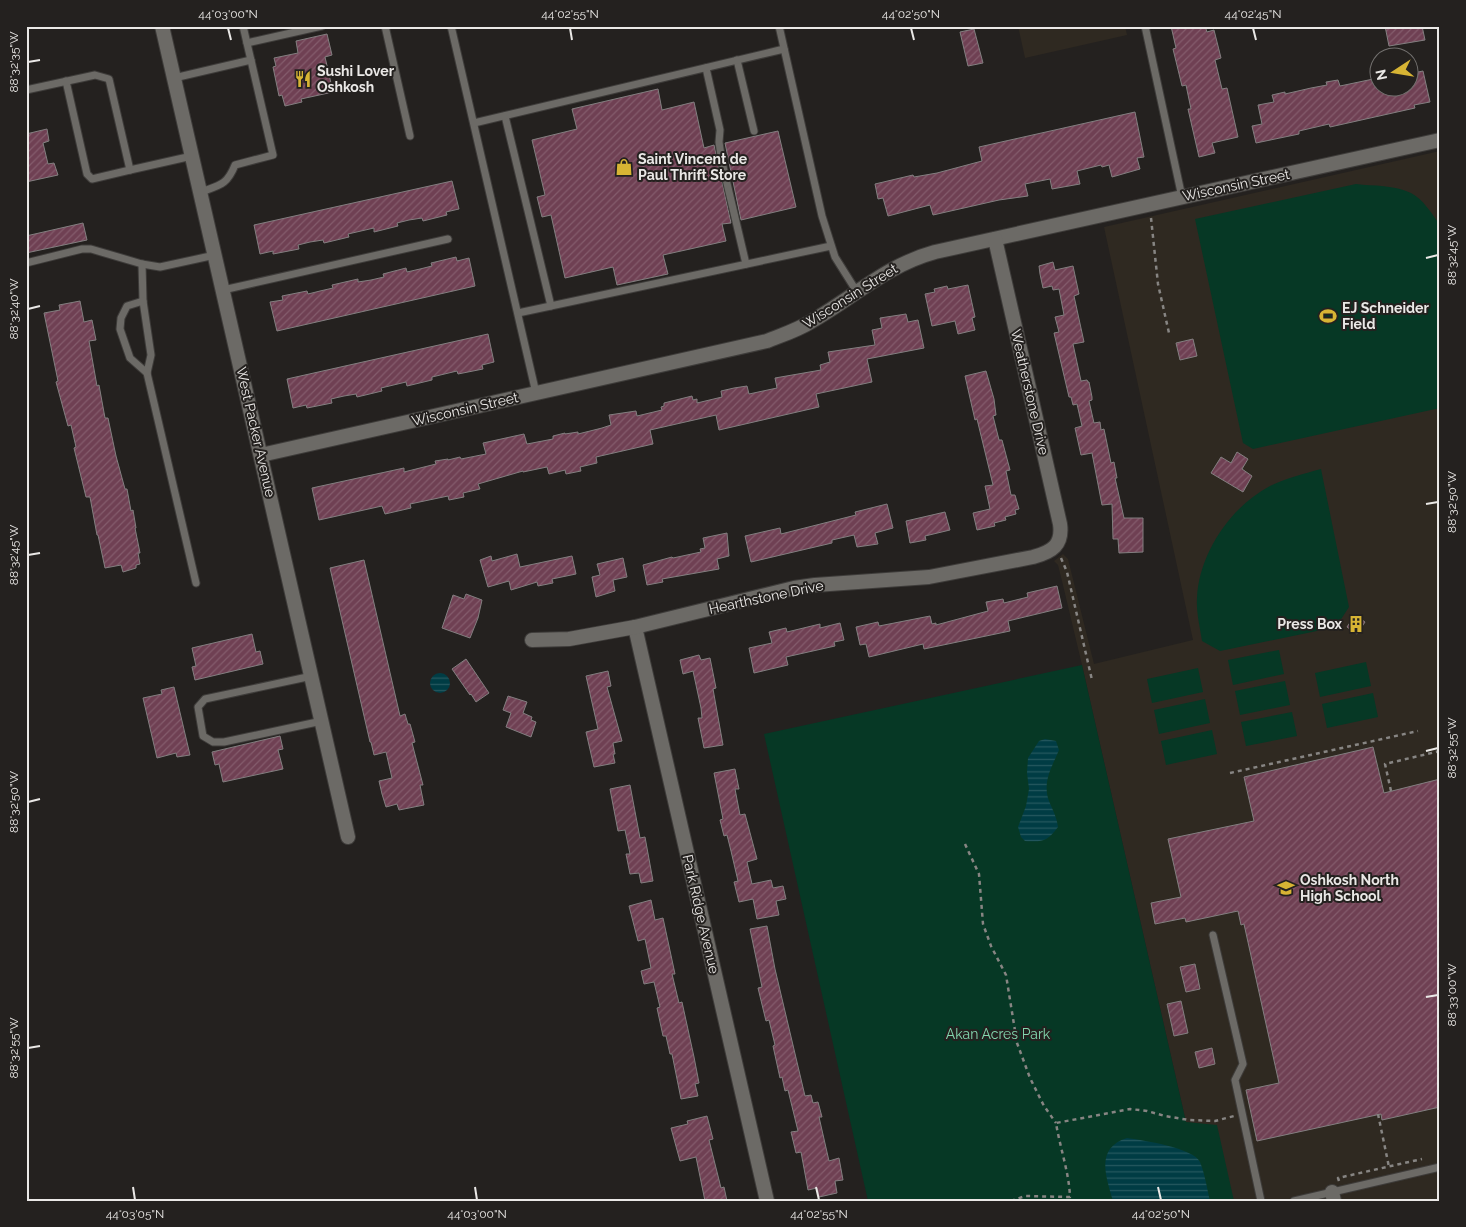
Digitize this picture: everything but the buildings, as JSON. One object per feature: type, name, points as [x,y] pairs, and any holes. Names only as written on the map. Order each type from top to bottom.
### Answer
[{"type":"street","name":"West Packer Avenue","points":[[162,26],[348,837]]},
{"type":"street","name":"Wisconsin Street","points":[[261,454],[767,341],[796,330],[814,320],[888,271],[916,257],[1440,140]]},
{"type":"street","name":"Weatherstone Drive","points":[[995,239],[1060,524],[1061,533],[1055,546]]},
{"type":"street","name":"Hearthstone Drive","points":[[532,640],[569,639],[635,627],[794,588],[929,577],[1033,557],[1049,552],[1055,546]]},
{"type":"street","name":"Park Ridge Avenue","points":[[635,627],[767,1201]]},
{"type":"lane","points":[[201,192],[222,185],[230,178],[235,165],[273,155],[243,26]]},
{"type":"lane","points":[[247,43],[322,26]]},
{"type":"lane","points":[[385,26],[410,136]]},
{"type":"lane","points":[[451,26],[536,393]]},
{"type":"lane","points":[[1145,26],[1182,197]]},
{"type":"lane","points":[[781,27],[784,49],[822,216],[835,257],[856,292]]},
{"type":"lane","points":[[474,123],[784,49]]},
{"type":"lane","points":[[174,78],[251,60]]},
{"type":"lane","points":[[737,60],[754,131]]},
{"type":"lane","points":[[706,68],[720,130],[719,142],[722,162],[746,264]]},
{"type":"lane","points":[[26,90],[95,75],[109,79],[130,170]]},
{"type":"lane","points":[[66,81],[88,174],[92,179],[192,156]]},
{"type":"lane","points":[[505,116],[552,306]]},
{"type":"lane","points":[[223,290],[448,238]]},
{"type":"lane","points":[[518,313],[831,246]]},
{"type":"lane","points":[[26,262],[82,249],[92,249],[142,264],[160,267],[215,255]]},
{"type":"lane","points":[[142,264],[143,301],[152,355],[147,373],[196,583]]},
{"type":"lane","points":[[143,301],[127,306],[121,318],[120,329],[130,358],[147,373]]},
{"type":"lane","points":[[312,676],[205,699],[198,707],[199,719],[203,736],[214,742],[224,742],[322,721]]},
{"type":"lane","points":[[1213,934],[1243,1064],[1235,1080],[1261,1201]]},
{"type":"lane","points":[[1294,1201],[1333,1196],[1440,1167]]},
{"type":"path","points":[[1150,204],[1156,270],[1169,332]]},
{"type":"path","points":[[1055,546],[1067,572],[1092,680]]},
{"type":"path","points":[[1230,773],[1418,731]]},
{"type":"path","points":[[1392,791],[1385,764],[1440,752]]},
{"type":"path","points":[[965,844],[979,874],[983,924],[991,946],[1006,975],[1017,1043],[1030,1078],[1044,1106],[1056,1124],[1060,1148],[1070,1180],[1070,1197],[1025,1196],[1011,1201]]},
{"type":"path","points":[[1056,1124],[1130,1109],[1189,1120],[1214,1121],[1242,1114]]},
{"type":"path","points":[[1378,1114],[1391,1179]]},
{"type":"shaded area","points":[[1018,26],[1125,26],[1127,35],[1025,58]]},
{"type":"shaded area","name":"Oshkosh North High School","points":[[1440,151],[1440,1201],[1077,1201],[1186,1122],[1082,665],[1058,565],[1054,561],[1063,554],[1068,559],[1094,664],[1193,640],[1104,227]]},
{"type":"green space","name":"EJ Schneider Field","points":[[1356,184],[1405,190],[1423,203],[1440,225],[1440,408],[1253,449],[1243,443],[1195,219]]},
{"type":"green space","points":[[1321,469],[1349,607],[1336,627],[1220,651],[1202,641],[1197,609],[1199,581],[1210,549],[1219,533],[1242,506],[1255,495],[1282,481]]},
{"type":"green space","points":[[1279,650],[1284,674],[1233,685],[1228,660]]},
{"type":"green space","points":[[1366,662],[1371,686],[1320,697],[1315,673]]},
{"type":"green space","name":"Akan Acres Park","points":[[1082,665],[1186,1122],[1217,1125],[1234,1201],[868,1201],[764,734]]},
{"type":"green space","points":[[1198,668],[1203,692],[1152,703],[1147,679]]},
{"type":"green space","points":[[1285,681],[1290,705],[1240,715],[1235,691]]},
{"type":"green space","points":[[1373,693],[1378,717],[1327,728],[1322,704]]},
{"type":"green space","points":[[1205,699],[1210,723],[1159,734],[1154,710]]},
{"type":"green space","points":[[1292,712],[1297,736],[1246,746],[1241,722]]},
{"type":"green space","points":[[1212,730],[1217,754],[1166,765],[1161,741]]},
{"type":"water","points":[[440,673],[447,676],[450,683],[447,690],[440,693],[433,690],[430,683],[433,676]]},
{"type":"water","points":[[1045,739],[1056,741],[1059,750],[1047,781],[1047,794],[1058,827],[1051,836],[1044,840],[1025,841],[1021,837],[1018,827],[1026,806],[1029,789],[1028,758],[1039,741]]},
{"type":"water","points":[[1127,1138],[1178,1149],[1196,1157],[1205,1176],[1210,1201],[1113,1201],[1105,1164],[1110,1149]]},
{"type":"place","name":"Sushi Lover Oshkosh","points":[[303,79]]},
{"type":"place","name":"Saint Vincent de Paul Thrift Store","points":[[624,167]]},
{"type":"place","name":"EJ Schneider Field","points":[[1328,316]]},
{"type":"place","name":"Press Box","points":[[1356,624]]},
{"type":"place","name":"Oshkosh North High School","points":[[1286,888]]}]
